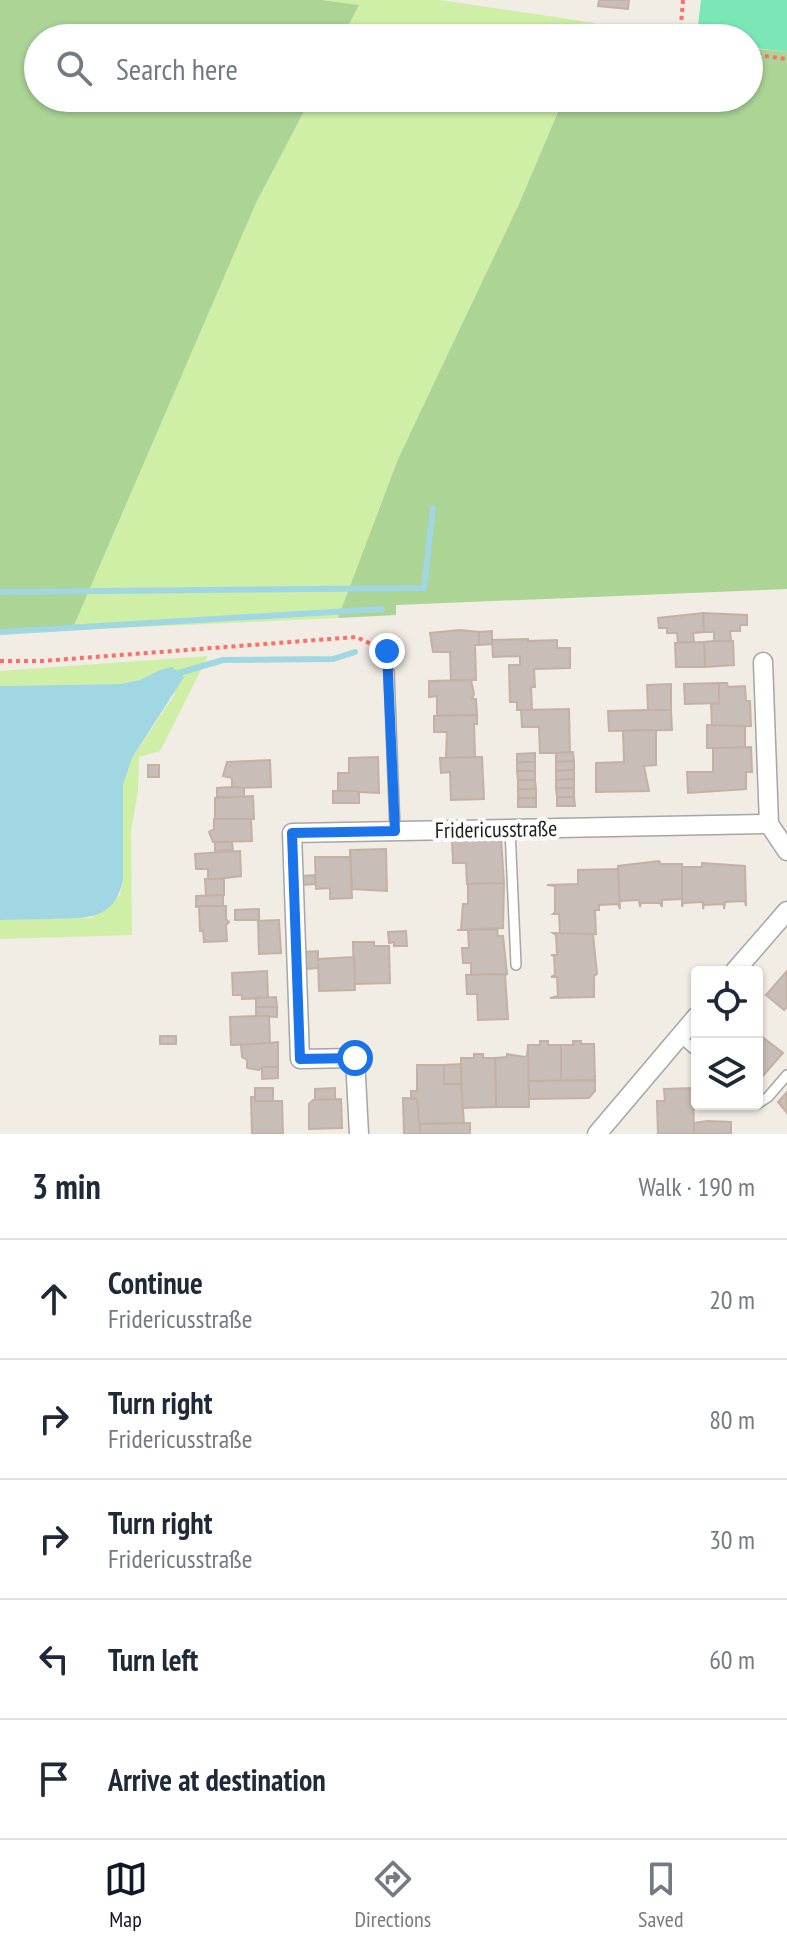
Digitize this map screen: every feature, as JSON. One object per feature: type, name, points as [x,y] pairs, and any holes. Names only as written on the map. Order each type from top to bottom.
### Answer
[{"type":"street","points":[[763,662],[769,824],[787,851]]},
{"type":"street","name":"Fridericusstraße","points":[[359,1134],[355,1058],[300,1059],[292,833],[769,824]]},
{"type":"street","points":[[739,966],[787,911]]},
{"type":"street","points":[[597,1134],[691,1023]]},
{"type":"lane","points":[[389,672],[395,831]]},
{"type":"lane","points":[[510,829],[516,965]]},
{"type":"lane","points":[[680,1037],[691,1047]]},
{"type":"lane","points":[[763,1100],[787,1075]]},
{"type":"path","points":[[681,24],[683,0]]},
{"type":"path","points":[[763,56],[787,59]]},
{"type":"path","points":[[0,661],[42,661],[356,637],[387,651],[389,672]]},
{"type":"green space","points":[[0,0],[322,0],[359,5],[349,24],[24,24],[24,112],[304,112],[256,203],[72,630],[0,634]]},
{"type":"green space","points":[[322,0],[440,0],[595,24],[349,24],[359,5]]},
{"type":"green space","points":[[701,0],[787,0],[787,52],[763,49],[763,24],[698,24]]},
{"type":"green space","points":[[763,49],[787,52],[787,589],[396,605],[396,615],[338,618],[398,459],[519,204],[558,112],[763,112]]},
{"type":"green space","points":[[304,112],[558,112],[519,204],[398,459],[338,618],[72,630],[256,203]]},
{"type":"green space","points":[[208,656],[160,751],[139,757],[138,791],[131,831],[132,935],[0,939],[0,920],[92,918],[120,895],[123,880],[123,785],[132,758],[175,694],[160,670],[140,680],[120,684],[0,686],[0,671]]},
{"type":"water","points":[[172,667],[184,677],[132,758],[123,785],[123,880],[113,903],[106,910],[87,917],[0,920],[0,686],[120,684],[140,680]]},
{"type":"building","points":[[599,0],[629,0],[628,9],[598,6]]},
{"type":"building","points":[[703,613],[704,632],[693,633],[694,642],[678,643],[677,633],[667,633],[667,628],[659,628],[658,618]]},
{"type":"building","points":[[703,613],[747,615],[747,625],[740,625],[740,631],[730,631],[731,641],[714,641],[714,632],[704,632]]},
{"type":"building","points":[[492,631],[492,644],[479,645],[479,632]]},
{"type":"building","points":[[479,632],[479,645],[475,645],[476,680],[451,680],[450,652],[433,652],[430,633]]},
{"type":"building","points":[[492,640],[557,640],[557,648],[570,648],[570,668],[534,669],[532,710],[517,710],[517,702],[510,702],[509,665],[520,665],[520,656],[493,657]]},
{"type":"building","points":[[733,641],[734,665],[705,667],[704,642]]},
{"type":"building","points":[[704,642],[705,667],[676,667],[675,643]]},
{"type":"building","points":[[471,680],[477,715],[437,716],[437,696],[429,697],[429,681]]},
{"type":"building","points":[[719,683],[727,683],[728,687],[745,686],[746,701],[750,701],[751,726],[712,727],[711,704],[719,703]]},
{"type":"building","points":[[719,683],[719,703],[685,704],[684,684]]},
{"type":"building","points":[[671,684],[671,710],[648,710],[647,685]]},
{"type":"building","points":[[569,709],[570,753],[540,753],[539,727],[522,727],[521,710]]},
{"type":"building","points":[[671,710],[672,730],[609,731],[608,711]]},
{"type":"building","points":[[477,715],[477,724],[474,724],[475,757],[446,758],[447,732],[434,732],[434,716]]},
{"type":"building","points":[[707,725],[745,726],[745,748],[707,748]]},
{"type":"building","points":[[656,730],[656,765],[644,766],[649,791],[596,792],[596,763],[624,762],[623,731]]},
{"type":"building","points":[[751,747],[752,772],[746,772],[746,789],[688,793],[687,772],[713,772],[713,748]]},
{"type":"building","points":[[573,752],[574,761],[556,762],[556,753]]},
{"type":"building","points":[[535,753],[535,762],[517,763],[517,754]]},
{"type":"building","points":[[378,757],[379,793],[338,791],[338,773],[349,773],[349,758]]},
{"type":"building","points":[[482,757],[484,799],[451,800],[450,772],[441,773],[440,758]]},
{"type":"building","points":[[270,760],[271,787],[232,788],[232,778],[223,776],[227,762]]},
{"type":"building","points":[[574,761],[574,770],[556,771],[556,762]]},
{"type":"building","points":[[535,762],[535,771],[517,771],[517,763]]},
{"type":"building","points":[[148,765],[159,765],[159,777],[148,777]]},
{"type":"building","points":[[574,770],[574,779],[556,780],[556,771]]},
{"type":"building","points":[[517,771],[535,771],[535,780],[518,780]]},
{"type":"building","points":[[574,779],[574,788],[556,788],[556,780]]},
{"type":"building","points":[[518,780],[535,780],[536,789],[518,789]]},
{"type":"building","points":[[217,788],[244,788],[244,797],[217,797]]},
{"type":"building","points":[[556,788],[574,788],[574,797],[557,797]]},
{"type":"building","points":[[518,789],[536,789],[536,798],[518,798]]},
{"type":"building","points":[[333,791],[356,791],[359,793],[359,803],[333,803]]},
{"type":"building","points":[[253,796],[254,819],[215,820],[215,798]]},
{"type":"building","points":[[557,797],[574,797],[575,806],[557,806]]},
{"type":"building","points":[[518,798],[536,798],[536,807],[518,807]]},
{"type":"building","points":[[214,819],[251,819],[252,841],[213,842],[209,832],[214,829]]},
{"type":"building","points":[[501,838],[504,883],[467,884],[466,863],[453,863],[452,840]]},
{"type":"building","points":[[215,842],[232,842],[233,850],[215,851]]},
{"type":"building","points":[[386,849],[387,891],[352,889],[350,850]]},
{"type":"building","points":[[350,850],[352,898],[330,899],[330,888],[316,889],[315,857],[350,857]]},
{"type":"building","points":[[240,851],[241,876],[208,880],[208,869],[196,869],[195,854]]},
{"type":"building","points":[[659,861],[661,864],[682,864],[683,899],[662,900],[662,907],[660,903],[641,903],[640,907],[639,900],[619,901],[618,866]]},
{"type":"building","points":[[702,863],[745,866],[746,906],[745,901],[725,902],[724,909],[724,904],[704,905],[703,909],[703,902],[683,903],[682,907],[682,867],[702,867]]},
{"type":"building","points":[[618,869],[620,909],[618,904],[599,905],[599,910],[595,910],[596,934],[560,935],[559,914],[553,914],[555,886],[547,885],[578,884],[578,870]]},
{"type":"building","points":[[315,875],[315,884],[302,885],[302,876]]},
{"type":"building","points":[[205,879],[224,879],[224,895],[206,896]]},
{"type":"building","points":[[504,883],[503,928],[461,930],[463,904],[468,904],[468,884]]},
{"type":"building","points":[[223,895],[223,906],[196,907],[196,896]]},
{"type":"building","points":[[199,906],[226,906],[229,922],[226,925],[227,941],[204,942],[203,931],[200,931]]},
{"type":"building","points":[[259,909],[259,920],[235,920],[235,910]]},
{"type":"building","points":[[279,920],[281,953],[259,954],[258,921]]},
{"type":"building","points":[[497,929],[498,936],[503,936],[507,974],[471,975],[471,963],[463,963],[462,948],[469,948],[468,930],[457,930]]},
{"type":"building","points":[[406,931],[407,946],[389,943],[388,932]]},
{"type":"building","points":[[553,933],[593,934],[597,974],[594,976],[594,997],[550,998],[558,996],[557,977],[551,977],[555,975],[554,956],[551,955],[557,955],[556,935]]},
{"type":"building","points":[[353,942],[389,946],[390,983],[354,984]]},
{"type":"building","points":[[318,951],[318,968],[305,969],[304,952]]},
{"type":"building","points":[[354,957],[355,990],[319,991],[318,959]]},
{"type":"building","points":[[267,971],[268,998],[242,999],[242,995],[233,995],[232,973]]},
{"type":"building","points":[[787,971],[787,1007],[784,1010],[766,995]]},
{"type":"building","points":[[507,974],[508,1019],[478,1020],[477,994],[467,994],[466,975]]},
{"type":"building","points":[[276,997],[277,1007],[256,1007],[256,998]]},
{"type":"building","points":[[256,1007],[277,1007],[277,1017],[256,1016]]},
{"type":"building","points":[[269,1016],[270,1044],[231,1045],[230,1017]]},
{"type":"building","points":[[160,1036],[176,1036],[176,1044],[160,1044]]},
{"type":"building","points":[[763,1038],[783,1053],[763,1076]]},
{"type":"building","points":[[540,1041],[548,1041],[548,1045],[561,1045],[561,1081],[528,1081],[528,1045],[540,1045]]},
{"type":"building","points":[[573,1041],[594,1044],[595,1080],[561,1081],[561,1045],[573,1045]]},
{"type":"building","points":[[278,1042],[278,1067],[247,1068],[241,1045]]},
{"type":"building","points":[[528,1045],[529,1107],[496,1107],[495,1058],[507,1057],[507,1054],[525,1057]]},
{"type":"building","points":[[474,1054],[495,1058],[496,1107],[462,1108],[461,1058],[474,1058]]},
{"type":"building","points":[[461,1064],[461,1084],[444,1084],[444,1065]]},
{"type":"building","points":[[417,1065],[444,1065],[444,1084],[461,1084],[464,1123],[418,1124],[417,1099],[411,1098],[411,1091],[417,1091]]},
{"type":"building","points":[[262,1067],[278,1067],[278,1078],[262,1079]]},
{"type":"building","points":[[595,1080],[595,1091],[589,1098],[529,1099],[529,1081]]},
{"type":"building","points":[[255,1088],[273,1088],[273,1101],[255,1101]]},
{"type":"building","points":[[335,1088],[335,1099],[315,1100],[315,1089]]},
{"type":"building","points":[[691,1088],[694,1134],[658,1134],[657,1101],[665,1101],[664,1089]]},
{"type":"building","points":[[787,1092],[787,1113],[778,1102]]},
{"type":"building","points":[[251,1097],[255,1097],[255,1101],[282,1101],[283,1134],[252,1134]]},
{"type":"building","points":[[403,1098],[417,1099],[420,1134],[404,1134]]},
{"type":"building","points":[[341,1099],[342,1128],[309,1129],[309,1104],[313,1100]]},
{"type":"building","points":[[731,1122],[731,1134],[694,1134],[694,1123]]},
{"type":"building","points":[[470,1123],[470,1134],[420,1134],[420,1124]]},
{"type":"waterway","points":[[0,592],[424,588],[433,508]]},
{"type":"waterway","points":[[0,632],[382,609]]},
{"type":"waterway","points":[[179,673],[223,660],[333,659],[355,652]]},
{"type":"route","points":[[355,1058],[300,1059],[292,833],[395,831],[387,651]]}]
